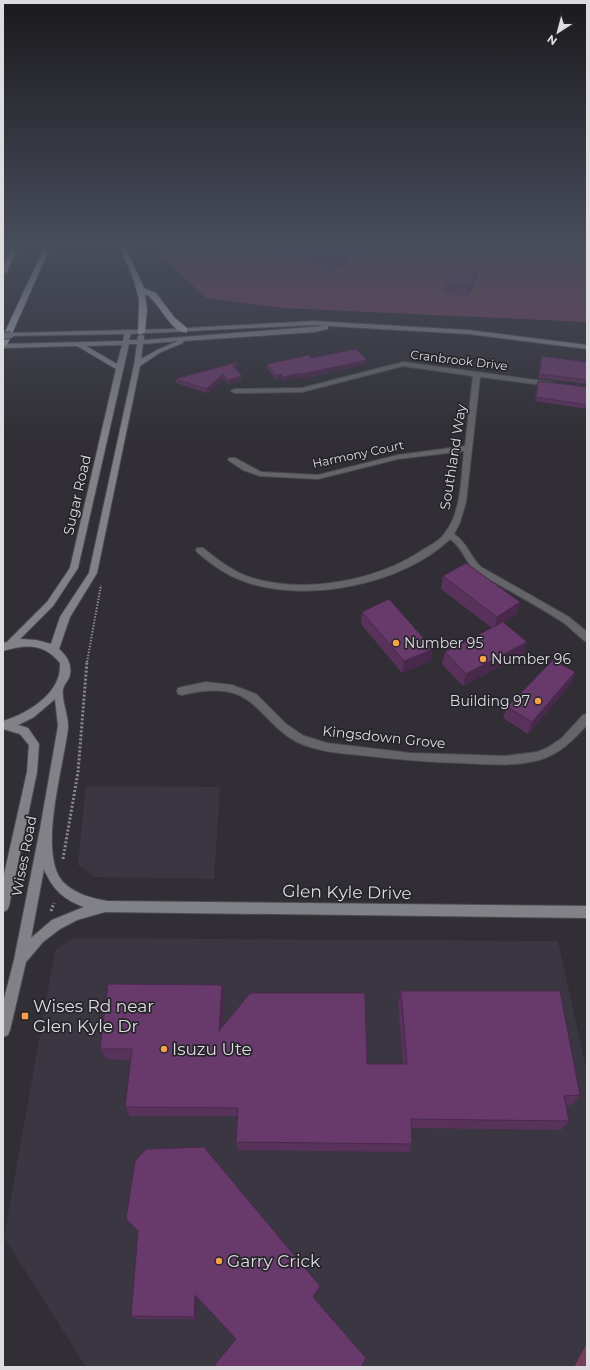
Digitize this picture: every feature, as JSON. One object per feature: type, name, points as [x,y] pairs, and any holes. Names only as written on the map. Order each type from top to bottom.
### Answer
[{"type":"highway","points":[[3,345],[18,312]]},
{"type":"highway","points":[[141,332],[144,312]]},
{"type":"highway","points":[[166,312],[172,320],[184,330]]},
{"type":"main road","points":[[3,336],[141,332],[314,323],[336,326],[450,331],[507,336],[587,347]]},
{"type":"main road","points":[[3,345],[125,343],[238,334],[315,330],[336,326]]},
{"type":"main road","name":"Sugar Road","points":[[7,645],[50,604],[74,568],[128,332]]},
{"type":"main road","points":[[54,649],[65,617],[93,573],[137,365],[141,342],[141,332]]},
{"type":"main road","points":[[137,365],[159,351],[186,339]]},
{"type":"main road","points":[[78,344],[101,356],[119,368]]},
{"type":"main road","points":[[5,725],[26,716],[45,702],[64,678],[65,662],[54,649],[34,642],[7,645]]},
{"type":"main road","name":"Wises Road","points":[[3,1030],[20,960],[46,829],[63,726],[58,687]]},
{"type":"main road","name":"Wises Road","points":[[3,906],[32,772],[34,744],[24,731],[5,725]]},
{"type":"main road","points":[[46,829],[50,869],[58,886],[68,895],[87,903],[108,907]]},
{"type":"main road","points":[[20,960],[34,942],[48,929],[66,918],[86,911],[108,907]]},
{"type":"main road","name":"Glen Kyle Drive","points":[[108,907],[587,912]]},
{"type":"street","name":"Cranbrook Drive","points":[[235,391],[302,390],[403,364],[556,384]]},
{"type":"street","name":"Southland Way","points":[[449,535],[454,525],[462,498],[477,374]]},
{"type":"street","name":"Harmony Court","points":[[232,460],[260,474],[318,477],[398,457],[468,448]]},
{"type":"street","points":[[200,550],[221,567],[242,578],[266,584],[315,586],[343,584],[374,578],[398,570],[419,558],[449,535],[461,542],[471,562],[478,569],[566,619],[580,630],[587,639]]},
{"type":"street","name":"Kingsdown Grove","points":[[182,691],[206,686],[232,689],[252,697],[282,727],[301,739],[327,747],[410,757],[504,760],[538,756],[555,749],[566,741],[587,718]]},
{"type":"path","points":[[65,866],[63,859],[78,772],[86,662],[103,578]]},
{"type":"shaded area","points":[[368,312],[587,312],[587,322]]},
{"type":"shaded area","points":[[86,786],[220,787],[214,879],[95,877],[78,865]]},
{"type":"shaded area","points":[[73,938],[558,941],[587,1072],[587,1343],[574,1367],[86,1367],[4,1237],[55,950]]},
{"type":"shaded area","points":[[587,1343],[587,1367],[574,1367]]},
{"type":"building","points":[[356,349],[367,360],[302,374],[283,377],[281,374],[276,376],[267,364],[309,355],[311,358]]},
{"type":"building","points":[[542,356],[587,362],[587,380],[539,374]]},
{"type":"building","points":[[238,362],[233,366],[242,376],[228,380],[223,374],[206,389],[175,379]]},
{"type":"building","points":[[538,381],[587,387],[587,405],[536,397]]},
{"type":"building","points":[[466,563],[520,602],[497,617],[443,576]]},
{"type":"building","points":[[389,599],[433,649],[404,661],[362,612]]},
{"type":"building","points":[[503,622],[527,642],[466,674],[445,652]]},
{"type":"building","name":"Building 97","points":[[553,660],[575,672],[532,722],[507,707]]},
{"type":"building","points":[[108,984],[222,985],[219,1031],[250,993],[365,993],[367,1064],[407,1064],[401,991],[560,991],[580,1095],[564,1096],[569,1121],[411,1119],[412,1144],[236,1142],[238,1108],[125,1107],[132,1049],[100,1049]]},
{"type":"building","name":"Garry Crick","points":[[204,1147],[320,1286],[313,1297],[366,1358],[362,1365],[364,1367],[213,1367],[236,1339],[195,1295],[194,1317],[131,1316],[138,1231],[126,1219],[135,1161],[146,1149]]},
{"type":"place","name":"Number 95","points":[[396,643]]},
{"type":"place","name":"Number 96","points":[[483,659]]},
{"type":"place","name":"Building 97","points":[[538,701]]},
{"type":"place","name":"Wises Rd near Glen Kyle Dr","points":[[25,1016]]},
{"type":"place","name":"Isuzu Ute","points":[[164,1049]]},
{"type":"place","name":"Garry Crick","points":[[219,1261]]}]
